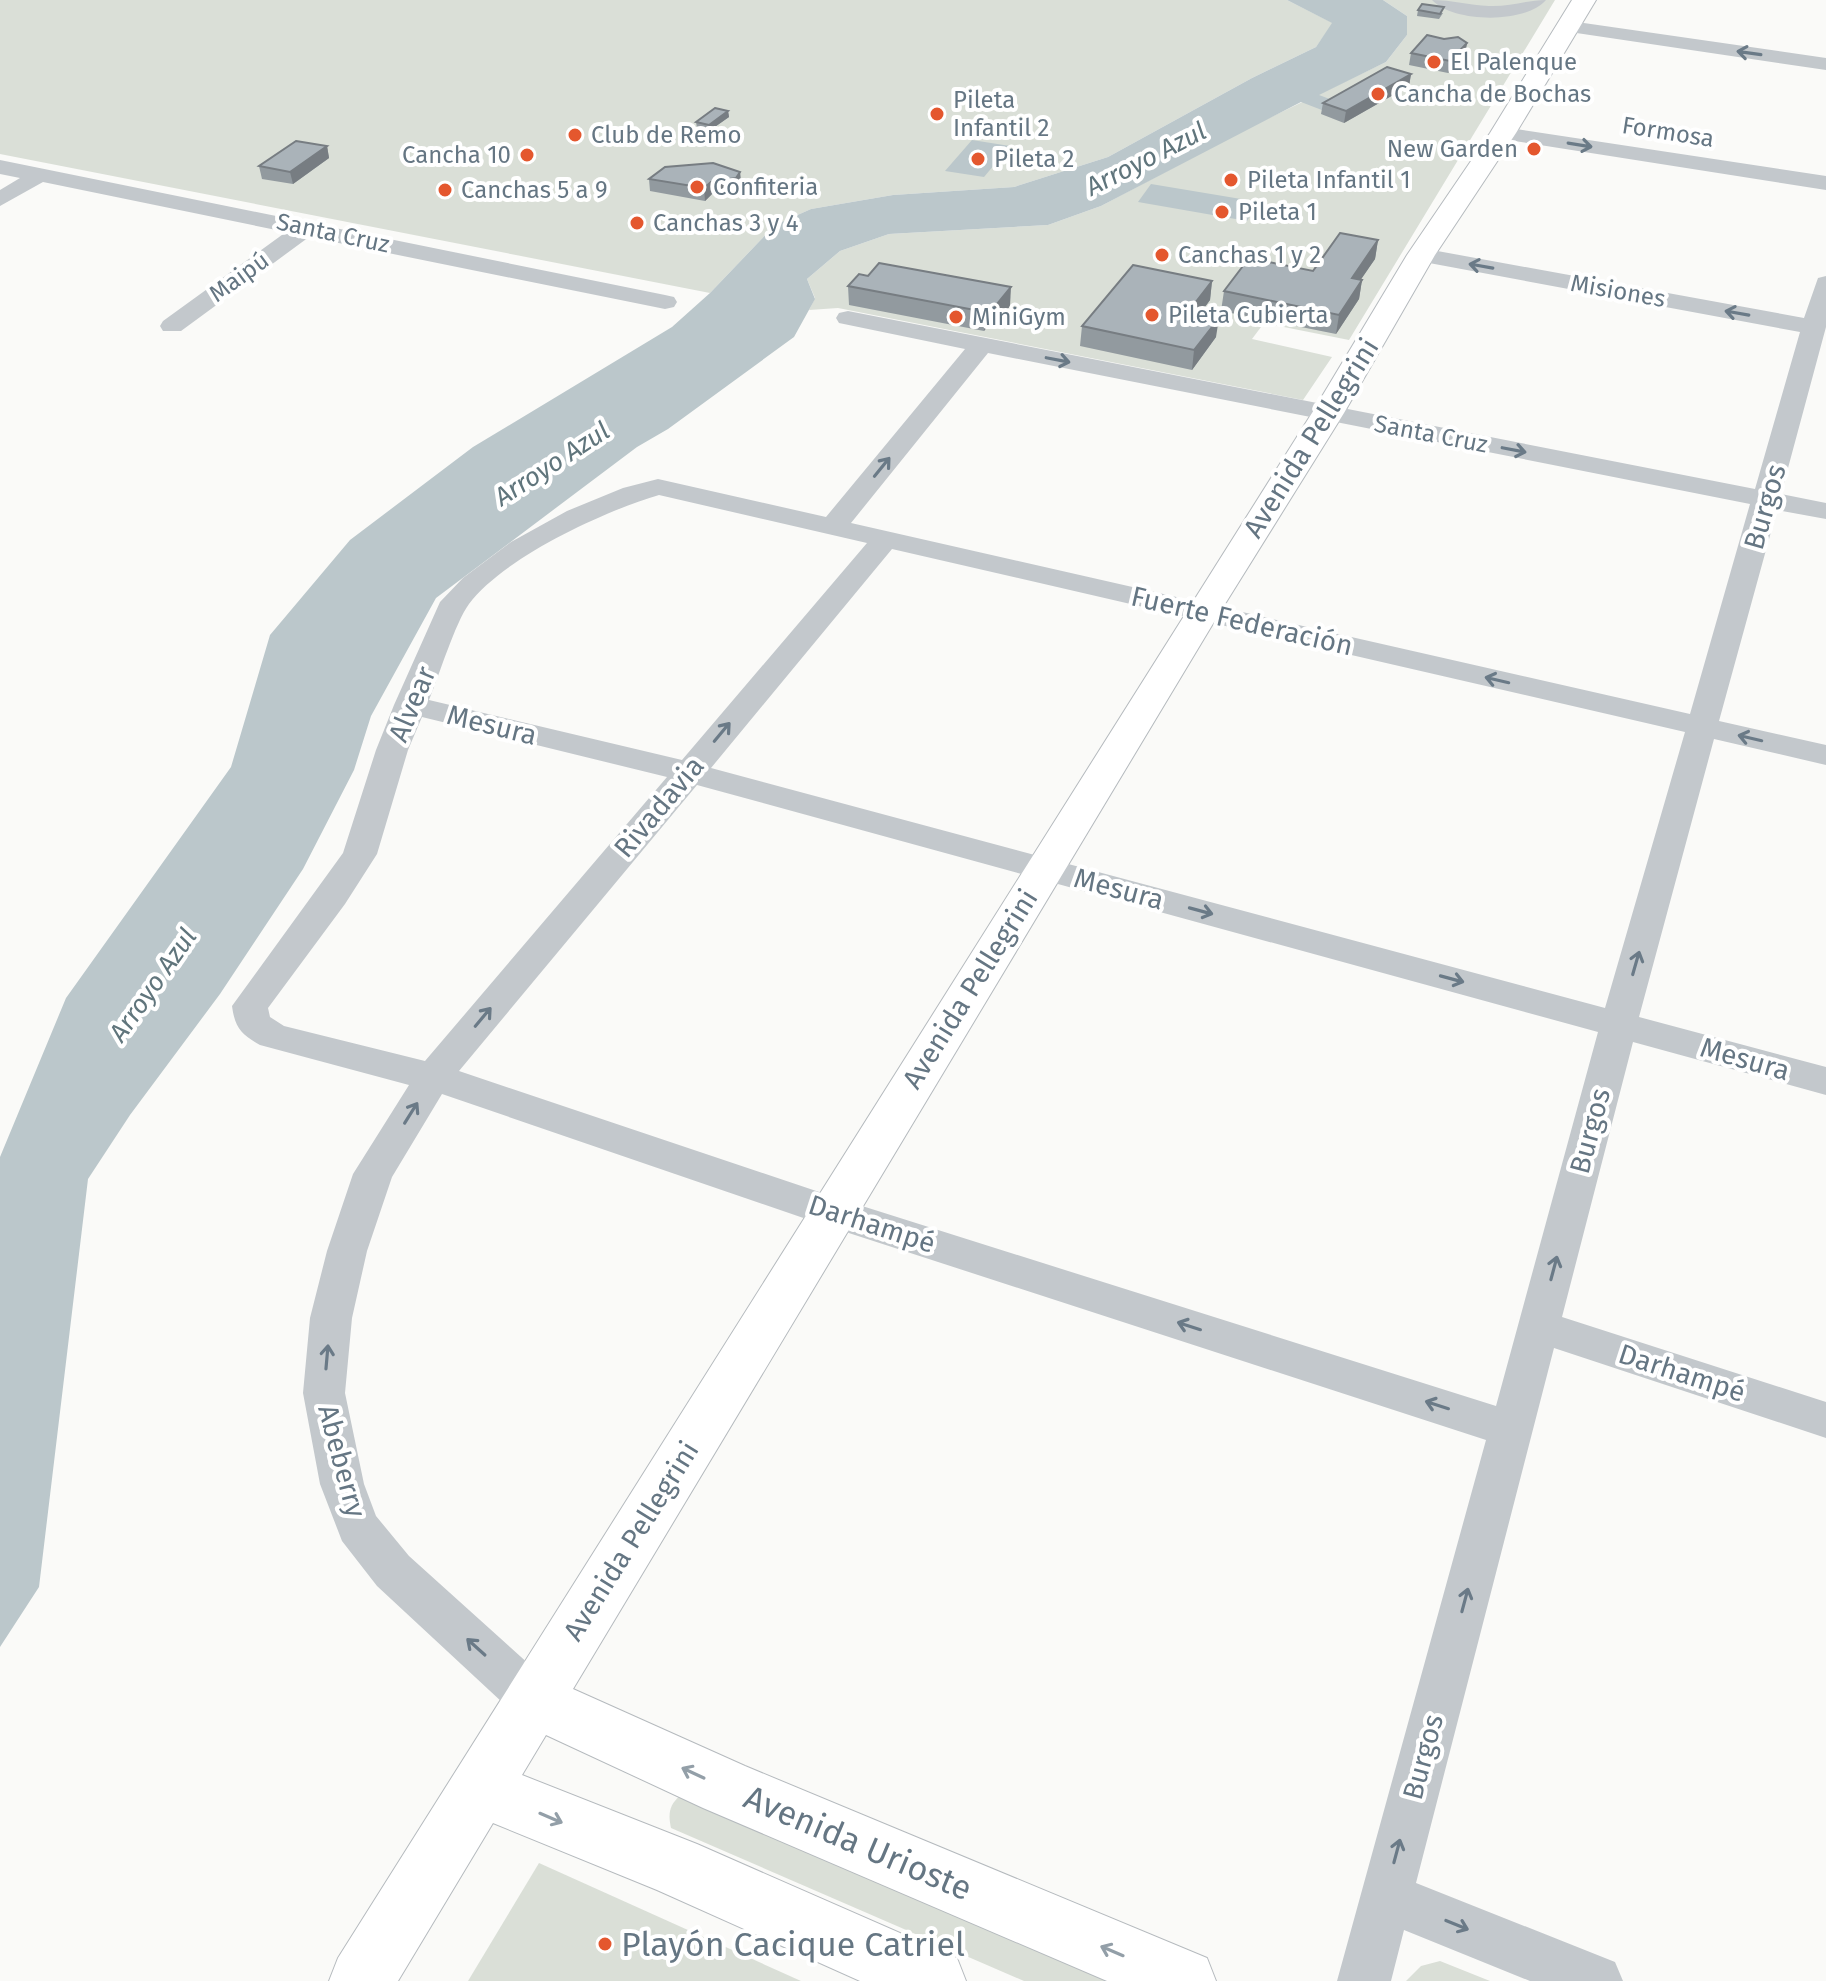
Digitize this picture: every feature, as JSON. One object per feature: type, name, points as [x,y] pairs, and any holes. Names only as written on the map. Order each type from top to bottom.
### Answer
[{"type":"main road","name":"Avenida Pellegrini","points":[[361,1981],[1202,612],[1328,413],[1421,255],[1503,133],[1584,0]]},
{"type":"main road","name":"Avenida Urioste","points":[[534,1700],[724,1787],[1184,1981]]},
{"type":"main road","points":[[480,1788],[675,1866],[934,1981]]},
{"type":"street","points":[[1441,0],[1488,11],[1523,8],[1537,0]]},
{"type":"street","points":[[1570,27],[1826,64]]},
{"type":"street","name":"Formosa","points":[[1503,133],[1826,183]]},
{"type":"street","name":"Santa Cruz","points":[[0,167],[665,302]]},
{"type":"street","points":[[0,199],[40,175]]},
{"type":"street","name":"Maipú","points":[[172,326],[306,228]]},
{"type":"street","name":"Misiones","points":[[1421,255],[1822,303]]},
{"type":"street","name":"Burgos","points":[[1364,1981],[1619,1024],[1822,303]]},
{"type":"street","name":"Santa Cruz","points":[[848,318],[1826,511]]},
{"type":"street","points":[[833,527],[981,345]]},
{"type":"street","name":"Fuerte Federación","points":[[658,487],[1826,755]]},
{"type":"street","name":"Alvear","points":[[250,1006],[333,896],[360,854],[392,750],[455,602],[469,586],[559,528],[609,502],[658,487]]},
{"type":"street","name":"Rivadavia","points":[[433,1077],[886,539]]},
{"type":"street","name":"Mesura","points":[[410,705],[688,772],[1826,1081]]},
{"type":"street","name":"Darhampé","points":[[250,1006],[253,1024],[261,1032],[433,1077],[832,1212],[1511,1429]]},
{"type":"street","name":"Abeberry","points":[[433,1077],[373,1174],[347,1251],[331,1318],[324,1393],[342,1484],[358,1527],[393,1571],[534,1700]]},
{"type":"street","name":"Darhampé","points":[[1538,1326],[1826,1420]]},
{"type":"street","points":[[1385,1897],[1596,1981]]},
{"type":"shaded area","name":"Club de Remo","points":[[0,0],[1287,0],[1333,23],[1316,47],[1252,78],[1108,157],[1014,187],[893,195],[811,209],[775,225],[710,293],[0,154]]},
{"type":"shaded area","points":[[1383,0],[1555,0],[1349,340],[1264,323],[1252,339],[1332,357],[1303,400],[838,308],[809,310],[815,298],[807,279],[840,251],[889,234],[1048,225],[1101,206],[1250,127],[1386,62],[1407,35],[1407,16]]},
{"type":"shaded area","points":[[680,1796],[1129,1981],[1024,1981],[671,1828],[670,1810]]},
{"type":"shaded area","points":[[539,1863],[801,1981],[468,1981]]},
{"type":"shaded area","points":[[1440,1961],[1490,1981],[1406,1981],[1421,1966]]},
{"type":"water","name":"Arroyo Azul","points":[[1287,0],[1383,0],[1407,16],[1407,35],[1386,62],[1319,95],[1343,104],[1327,112],[1301,102],[1101,206],[1048,225],[889,234],[840,251],[807,279],[815,299],[794,337],[668,429],[637,447],[436,598],[371,716],[354,770],[303,869],[220,994],[130,1115],[88,1179],[39,1587],[0,1647],[0,1157],[66,998],[231,767],[270,635],[350,540],[473,447],[672,327],[710,293],[775,225],[811,209],[893,195],[1014,187],[1108,157],[1252,78],[1316,47],[1332,23]]},
{"type":"water","name":"Pileta 2","points":[[972,140],[1010,146],[984,177],[945,171]]},
{"type":"water","name":"Pileta 1","points":[[1151,184],[1259,202],[1247,221],[1138,202]]},
{"type":"building","points":[[1422,4],[1444,7],[1440,14],[1418,10]]},
{"type":"building","points":[[1427,35],[1444,39],[1458,37],[1467,43],[1450,61],[1411,53]]},
{"type":"building","points":[[1387,67],[1411,74],[1346,111],[1323,103]]},
{"type":"building","points":[[715,108],[728,111],[709,125],[696,122]]},
{"type":"building","points":[[296,141],[327,146],[290,172],[259,166]]},
{"type":"building","points":[[713,163],[740,172],[736,178],[711,182],[704,188],[649,179],[665,167]]},
{"type":"building","points":[[1340,233],[1378,240],[1352,278],[1362,280],[1339,315],[1224,291],[1249,258],[1313,271]]},
{"type":"building","points":[[879,263],[1011,287],[993,309],[988,308],[985,312],[848,286],[859,274],[868,276]]},
{"type":"building","name":"Pileta Cubierta","points":[[1133,265],[1212,281],[1189,311],[1219,318],[1194,350],[1082,326]]},
{"type":"place","name":"El Palenque","points":[[1434,62]]},
{"type":"place","name":"Cancha de Bochas","points":[[1378,94]]},
{"type":"place","name":"Pileta Infantil 2","points":[[937,114]]},
{"type":"place","name":"Club de Remo","points":[[575,135]]},
{"type":"place","name":"New Garden","points":[[1534,149]]},
{"type":"place","name":"Cancha 10","points":[[527,155]]},
{"type":"place","name":"Pileta 2","points":[[978,159]]},
{"type":"place","name":"Pileta Infantil 1","points":[[1231,180]]},
{"type":"place","name":"Confiteria","points":[[697,187]]},
{"type":"place","name":"Canchas 5 a 9","points":[[445,190]]},
{"type":"place","name":"Pileta 1","points":[[1222,212]]},
{"type":"place","name":"Canchas 3 y 4","points":[[637,223]]},
{"type":"place","name":"Canchas 1 y 2","points":[[1162,255]]},
{"type":"place","name":"Pileta Cubierta","points":[[1152,315]]},
{"type":"place","name":"MiniGym","points":[[956,317]]},
{"type":"place","name":"Playón Cacique Catriel","points":[[605,1944]]}]
